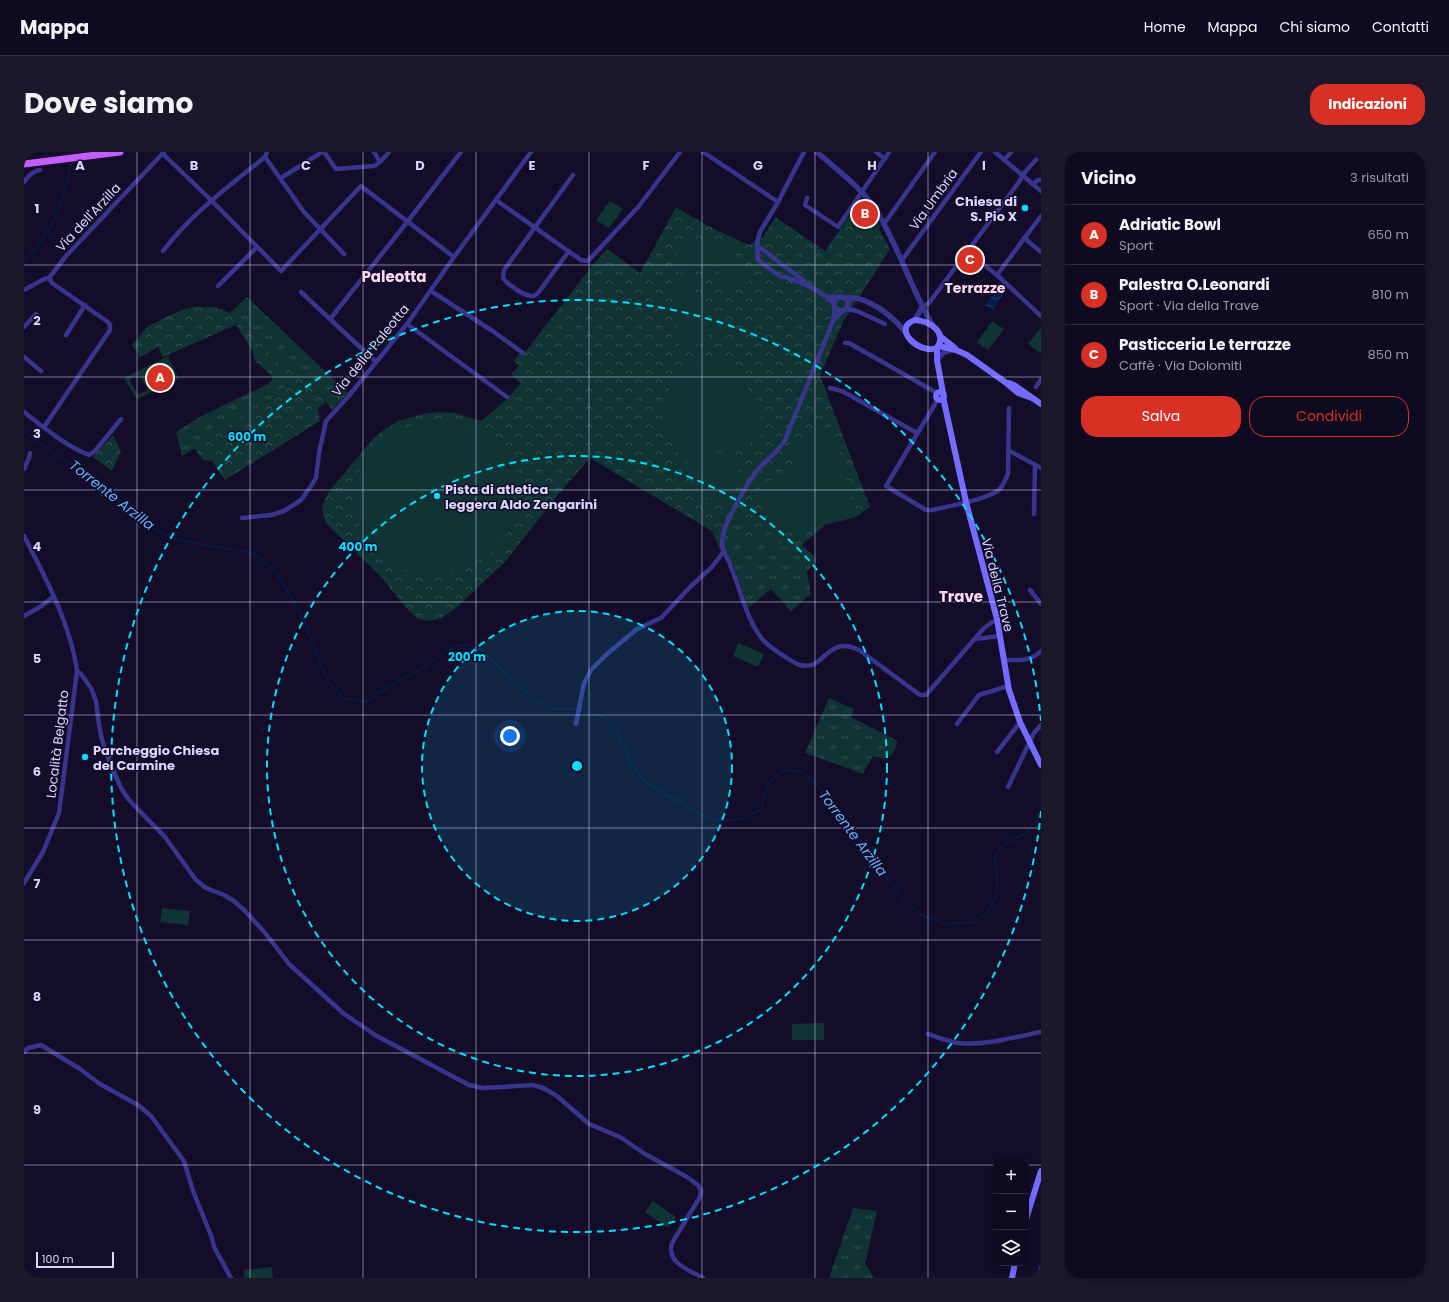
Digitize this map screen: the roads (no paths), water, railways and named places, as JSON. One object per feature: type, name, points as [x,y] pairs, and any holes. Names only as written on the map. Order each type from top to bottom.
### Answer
[{"type":"main road","points":[[24,164],[120,152]]},
{"type":"main road","points":[[937,360],[926,349],[911,342],[906,333],[906,328],[913,321],[926,322],[933,326],[939,332],[940,336],[956,350]]},
{"type":"main road","name":"Via della Trave","points":[[940,336],[937,360],[940,396],[945,406],[966,502],[997,620],[1008,686],[1021,724],[1041,765]]},
{"type":"main road","points":[[926,349],[938,347],[956,350],[967,355],[1018,392],[1041,404]]},
{"type":"main road","points":[[1029,1209],[1041,1171]]},
{"type":"main road","points":[[1012,1278],[1014,1266]]},
{"type":"street","points":[[281,178],[323,152],[336,169],[374,166],[389,152]]},
{"type":"street","points":[[374,152],[380,162]]},
{"type":"street","points":[[330,319],[408,222],[461,152]]},
{"type":"street","name":"Via della Paleotta","points":[[242,518],[271,516],[284,511],[301,500],[312,486],[316,478],[319,453],[326,421],[407,324],[531,152]]},
{"type":"street","points":[[496,200],[583,261],[589,260],[639,206],[680,152]]},
{"type":"street","points":[[703,152],[778,202]]},
{"type":"street","points":[[804,152],[778,202],[760,232],[757,242],[758,260],[780,277],[814,288]]},
{"type":"street","points":[[817,152],[847,178],[875,209],[902,260],[922,307],[933,326]]},
{"type":"street","points":[[876,152],[885,159]]},
{"type":"street","points":[[807,198],[805,205],[838,227],[890,152]]},
{"type":"street","points":[[884,224],[935,152]]},
{"type":"street","name":"Via Umbria","points":[[902,260],[981,152]]},
{"type":"street","points":[[995,152],[1041,190]]},
{"type":"street","points":[[1004,160],[1011,152]]},
{"type":"street","points":[[164,153],[281,271],[361,186],[454,257]]},
{"type":"street","name":"Via dell'Arzilla","points":[[24,290],[44,279],[49,278],[66,256],[164,153]]},
{"type":"street","points":[[163,251],[174,237],[211,200],[266,154],[304,212],[344,254]]},
{"type":"street","points":[[897,322],[913,321],[922,307],[929,303],[1025,172],[1041,154]]},
{"type":"street","points":[[24,182],[27,177],[40,170]]},
{"type":"street","points":[[568,251],[537,294],[532,297],[525,295],[505,281],[503,273],[574,175]]},
{"type":"street","points":[[1034,184],[1038,180],[1041,180]]},
{"type":"street","points":[[996,275],[1041,216]]},
{"type":"street","points":[[1024,238],[1041,252]]},
{"type":"street","points":[[758,246],[827,297],[836,309],[857,311],[885,324]]},
{"type":"street","points":[[218,286],[257,247]]},
{"type":"street","points":[[967,252],[996,275],[1041,316]]},
{"type":"street","points":[[44,427],[110,330],[110,325],[108,322],[52,283],[49,278]]},
{"type":"street","points":[[431,291],[494,332],[523,353]]},
{"type":"street","points":[[301,292],[376,362]]},
{"type":"street","points":[[827,297],[862,299],[897,322],[906,333]]},
{"type":"street","points":[[838,297],[834,301],[833,321],[785,440],[780,448],[755,474],[725,528],[722,543],[724,551],[731,565],[748,613],[763,640],[799,665],[807,666],[814,664],[835,647],[850,645],[860,650],[920,695],[926,695],[984,628],[997,620]]},
{"type":"street","points":[[846,298],[849,303],[846,309]]},
{"type":"street","points":[[833,321],[846,309],[862,299]]},
{"type":"street","points":[[66,336],[84,305]]},
{"type":"street","points":[[24,327],[36,314]]},
{"type":"street","points":[[407,324],[507,397]]},
{"type":"street","points":[[845,343],[849,343],[940,396],[886,486],[926,510],[932,510],[988,496],[1000,488],[1006,480],[1008,472],[1009,408]]},
{"type":"street","points":[[937,360],[944,352],[956,350]]},
{"type":"street","points":[[24,357],[41,371]]},
{"type":"street","points":[[1036,387],[1041,380]]},
{"type":"street","points":[[830,388],[842,391],[917,433]]},
{"type":"street","points":[[24,412],[44,427],[88,455],[95,451],[121,419]]},
{"type":"street","points":[[1008,450],[1041,468]]},
{"type":"street","points":[[24,469],[30,458],[30,453]]},
{"type":"street","points":[[1034,514],[1035,465]]},
{"type":"street","points":[[24,536],[42,571],[65,626],[77,671],[91,688],[96,700],[102,740],[121,788],[129,800],[181,857],[196,880],[206,888],[234,901],[266,934],[289,964],[303,978],[343,1013],[375,1035],[475,1087],[483,1088],[533,1085],[543,1088],[557,1096],[589,1124],[620,1138],[698,1185],[701,1191],[700,1197],[672,1243],[670,1250],[671,1256],[682,1267],[703,1278]]},
{"type":"street","points":[[576,724],[584,683],[591,670],[607,654],[637,629],[661,618],[691,586],[712,567],[724,551]]},
{"type":"street","points":[[1030,590],[1041,604]]},
{"type":"street","points":[[24,616],[40,607],[53,597]]},
{"type":"street","points":[[975,639],[1000,636]]},
{"type":"street","points":[[1004,660],[1025,660],[1032,658],[1041,651]]},
{"type":"street","name":"Località Belgatto","points":[[24,883],[43,852],[59,813],[77,671]]},
{"type":"street","points":[[957,724],[979,695],[1008,686]]},
{"type":"street","points":[[997,752],[1018,725],[1021,724]]},
{"type":"street","points":[[1008,787],[1034,733],[1041,725]]},
{"type":"street","points":[[928,1034],[948,1041],[966,1043],[990,1042],[1041,1032]]},
{"type":"street","points":[[24,1052],[28,1048],[40,1045],[74,1065],[100,1084],[138,1105],[151,1116],[184,1160],[193,1191],[212,1238],[214,1247],[231,1278]]},
{"type":"street","points":[[1040,1278],[1041,1268]]},
{"type":"water","points":[[997,288],[1004,293],[992,310],[985,305]]},
{"type":"waterway","name":"Torrente Arzilla","points":[[24,261],[43,239],[56,215],[65,189],[72,160]]},
{"type":"waterway","name":"Torrente Arzilla","points":[[24,431],[80,470],[149,526],[177,540],[253,553],[276,572],[304,620],[328,682],[343,698],[364,702],[427,665],[451,647],[467,644],[481,650],[538,703],[554,709],[577,709]]},
{"type":"waterway","name":"Torrente Arzilla","points":[[581,710],[602,716],[618,733],[632,765],[645,782],[705,817],[722,821],[747,818],[761,809],[768,783],[784,770],[802,772],[828,796],[902,899],[923,916],[947,924],[974,922],[990,910],[998,890],[995,857],[1003,845],[1025,833],[1036,821],[1041,812]]},
{"type":"place","name":"Chiesa di S. Pio X","points":[[1025,208]]},
{"type":"place","name":"Palestra O.Leonardi","points":[[865,214]]},
{"type":"place","name":"Pasticceria Le terrazze","points":[[970,260]]},
{"type":"place","name":"Adriatic Bowl","points":[[160,378]]},
{"type":"place","name":"Pista di atletica leggera Aldo Zengarini","points":[[437,496]]},
{"type":"place","name":"Parcheggio Chiesa del Carmine","points":[[85,757]]},
{"type":"district","name":"Paleotta","points":[[394,277]]},
{"type":"district","name":"Terrazze","points":[[975,288]]},
{"type":"district","name":"Trave","points":[[961,597]]}]
